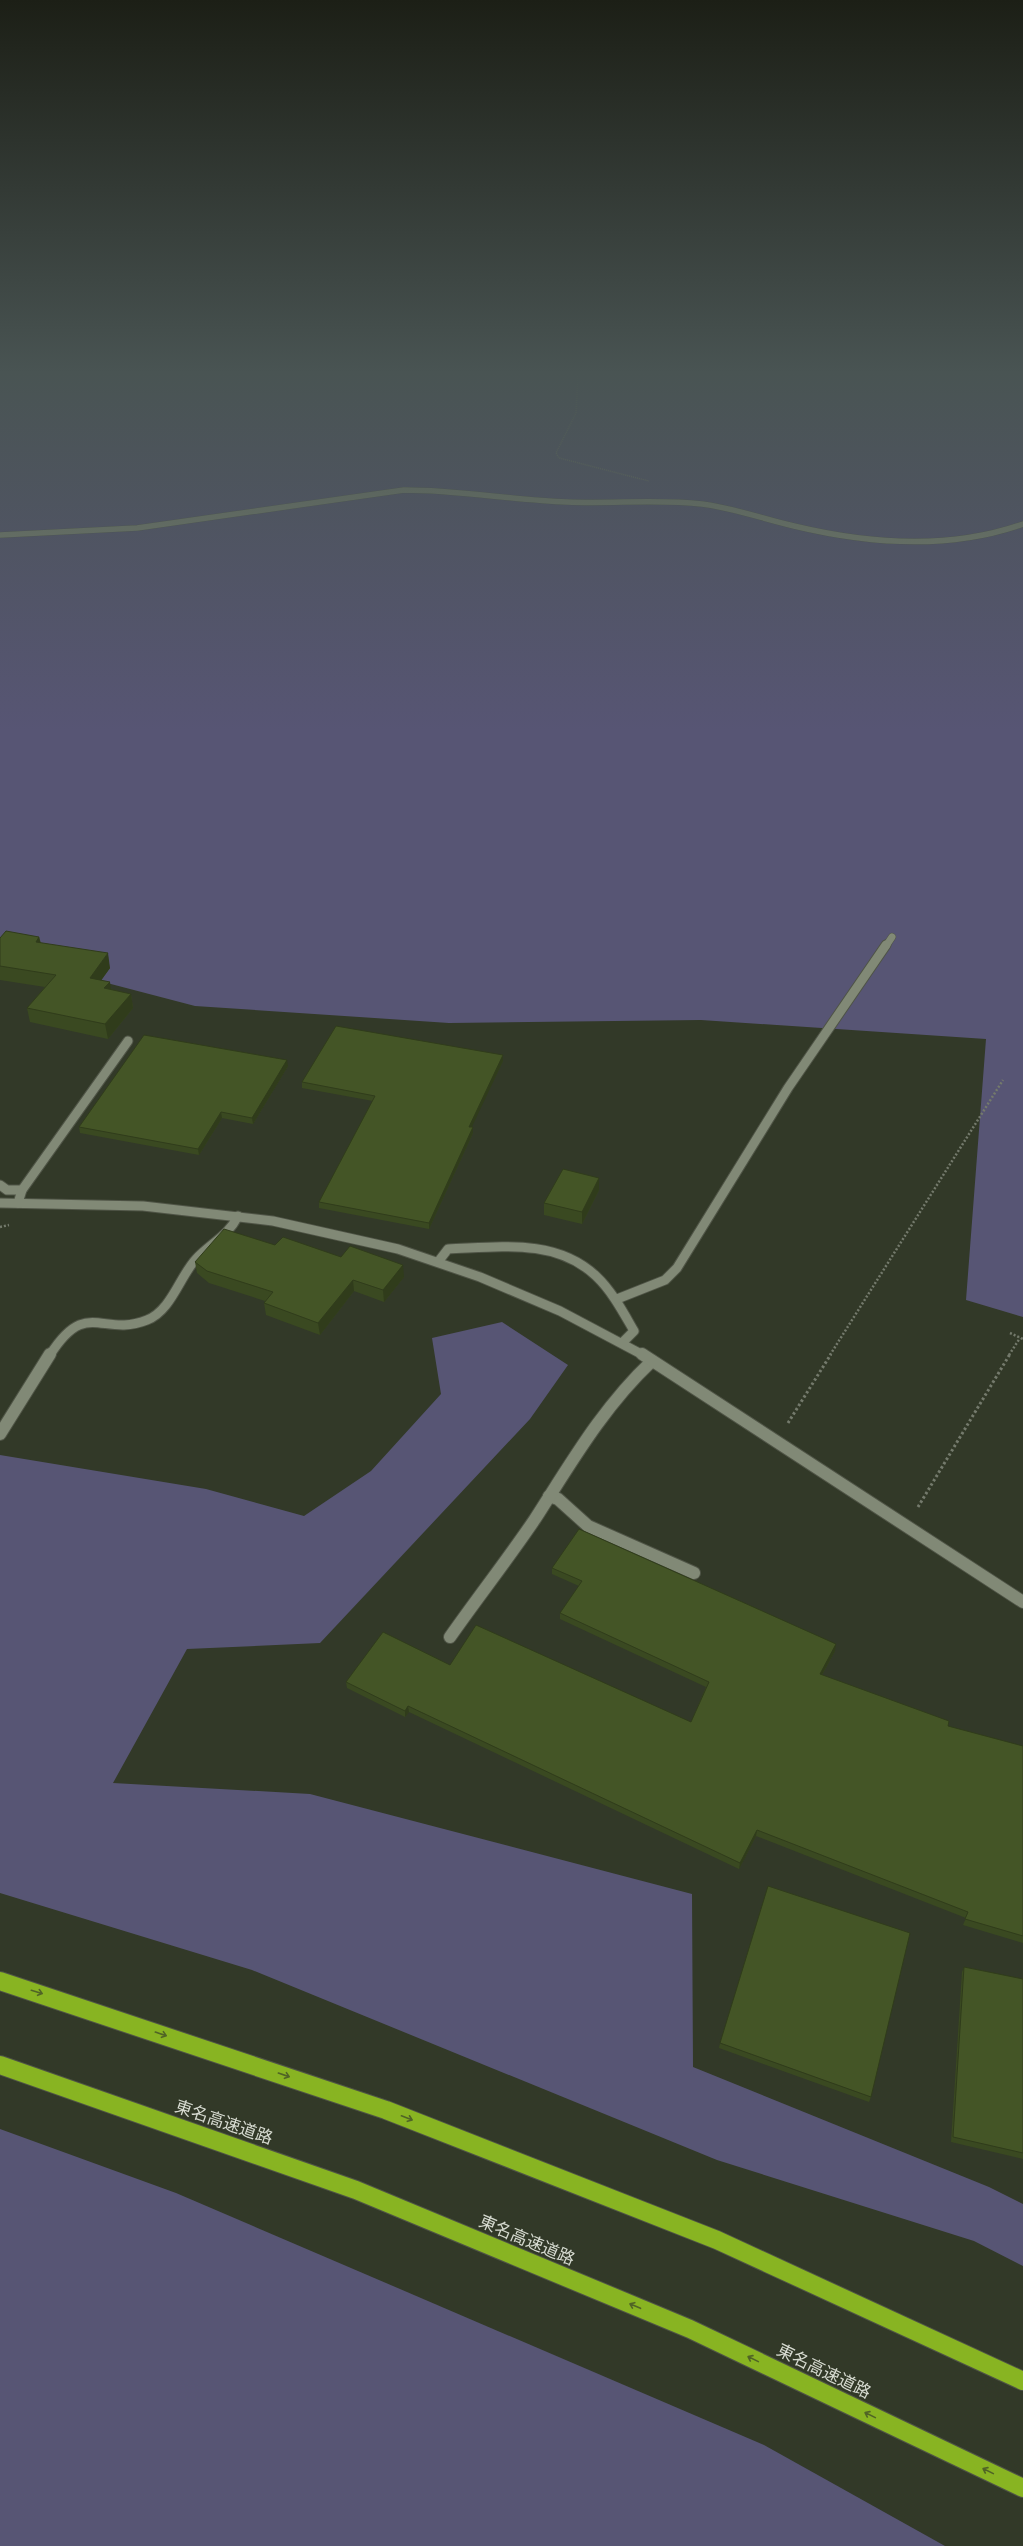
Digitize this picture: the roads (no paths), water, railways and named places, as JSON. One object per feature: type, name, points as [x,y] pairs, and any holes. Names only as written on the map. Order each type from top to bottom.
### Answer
[{"type":"highway","points":[[0,1981],[386,2110],[717,2240],[1023,2381]]},
{"type":"highway","name":"東名高速道路","points":[[0,2065],[356,2190],[690,2329],[1023,2488]]},
{"type":"street","points":[[0,535],[137,528],[383,493]]},
{"type":"street","points":[[477,493],[565,502],[714,506],[803,528],[864,537],[896,539],[964,541],[1004,532],[1023,524]]},
{"type":"street","points":[[617,1299],[664,1280],[677,1268],[788,1088],[892,937]]},
{"type":"street","points":[[18,1203],[22,1190],[128,1041]]},
{"type":"street","points":[[0,1185],[7,1190],[22,1190]]},
{"type":"street","points":[[0,1202],[143,1206],[238,1216],[357,1238],[438,1262],[527,1296],[622,1343],[652,1360],[1023,1602]]},
{"type":"street","points":[[0,1434],[62,1336],[71,1328],[84,1322],[139,1324],[151,1320],[159,1312],[193,1261],[207,1248],[231,1230],[238,1216]]},
{"type":"street","points":[[438,1262],[448,1249],[519,1247],[548,1248],[562,1252],[586,1264],[617,1299],[634,1331],[622,1343]]},
{"type":"street","points":[[450,1637],[548,1496],[597,1420],[632,1378],[652,1360]]},
{"type":"street","points":[[548,1496],[558,1499],[588,1526],[694,1573]]}]
